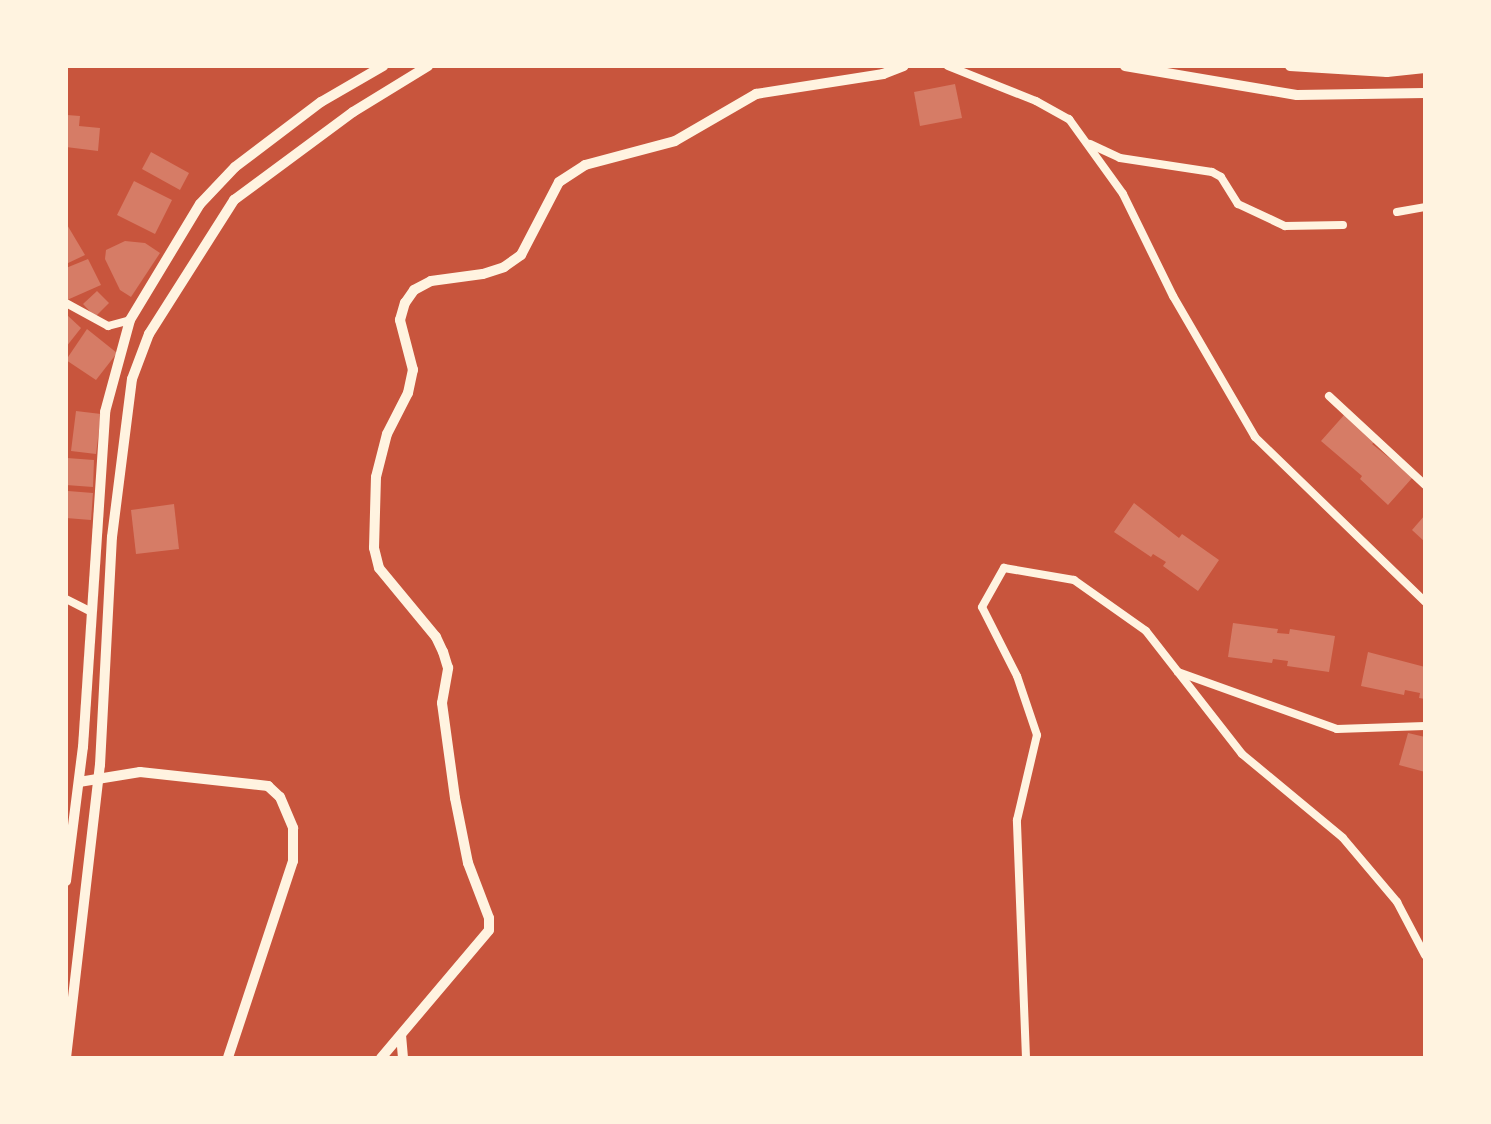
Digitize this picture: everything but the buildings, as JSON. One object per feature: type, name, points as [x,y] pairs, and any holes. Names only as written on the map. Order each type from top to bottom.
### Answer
[{"type":"street","points":[[66,881],[79,782],[105,412],[130,320],[200,204],[235,167],[321,102],[383,66]]},
{"type":"street","points":[[66,1058],[99,777],[112,537],[123,425],[132,379],[149,334],[234,200],[353,112],[428,66]]},
{"type":"street","points":[[381,1058],[489,930],[489,918],[468,863],[455,798],[442,703],[448,668],[436,637],[379,568],[374,548],[376,477],[387,434],[408,393],[413,370],[400,320],[405,303],[414,290],[431,281],[483,274],[504,267],[521,255],[559,182],[585,165],[675,141],[756,94],[883,74],[904,66]]},
{"type":"street","points":[[948,66],[1036,101],[1069,119],[1123,194],[1179,308],[1255,437],[1425,602]]},
{"type":"street","points":[[1125,66],[1297,95],[1425,93]]},
{"type":"street","points":[[1290,66],[1425,68]]},
{"type":"street","points":[[1089,144],[1120,158],[1212,172],[1221,177],[1238,204],[1285,226],[1343,225]]},
{"type":"street","points":[[1397,212],[1425,207]]},
{"type":"street","points":[[66,303],[70,309],[108,326],[130,320]]},
{"type":"street","points":[[1329,396],[1425,485]]},
{"type":"street","points":[[1026,1058],[1017,820],[1037,735],[1017,676],[982,607],[1004,568],[1074,580],[1146,631],[1242,754],[1343,838],[1397,902],[1425,955]]},
{"type":"street","points":[[66,599],[92,612]]},
{"type":"street","points":[[1178,672],[1337,729],[1425,726]]},
{"type":"street","points":[[79,782],[140,772],[268,786],[280,797],[293,828],[293,861],[228,1058]]},
{"type":"street","points":[[401,1035],[403,1058]]}]
